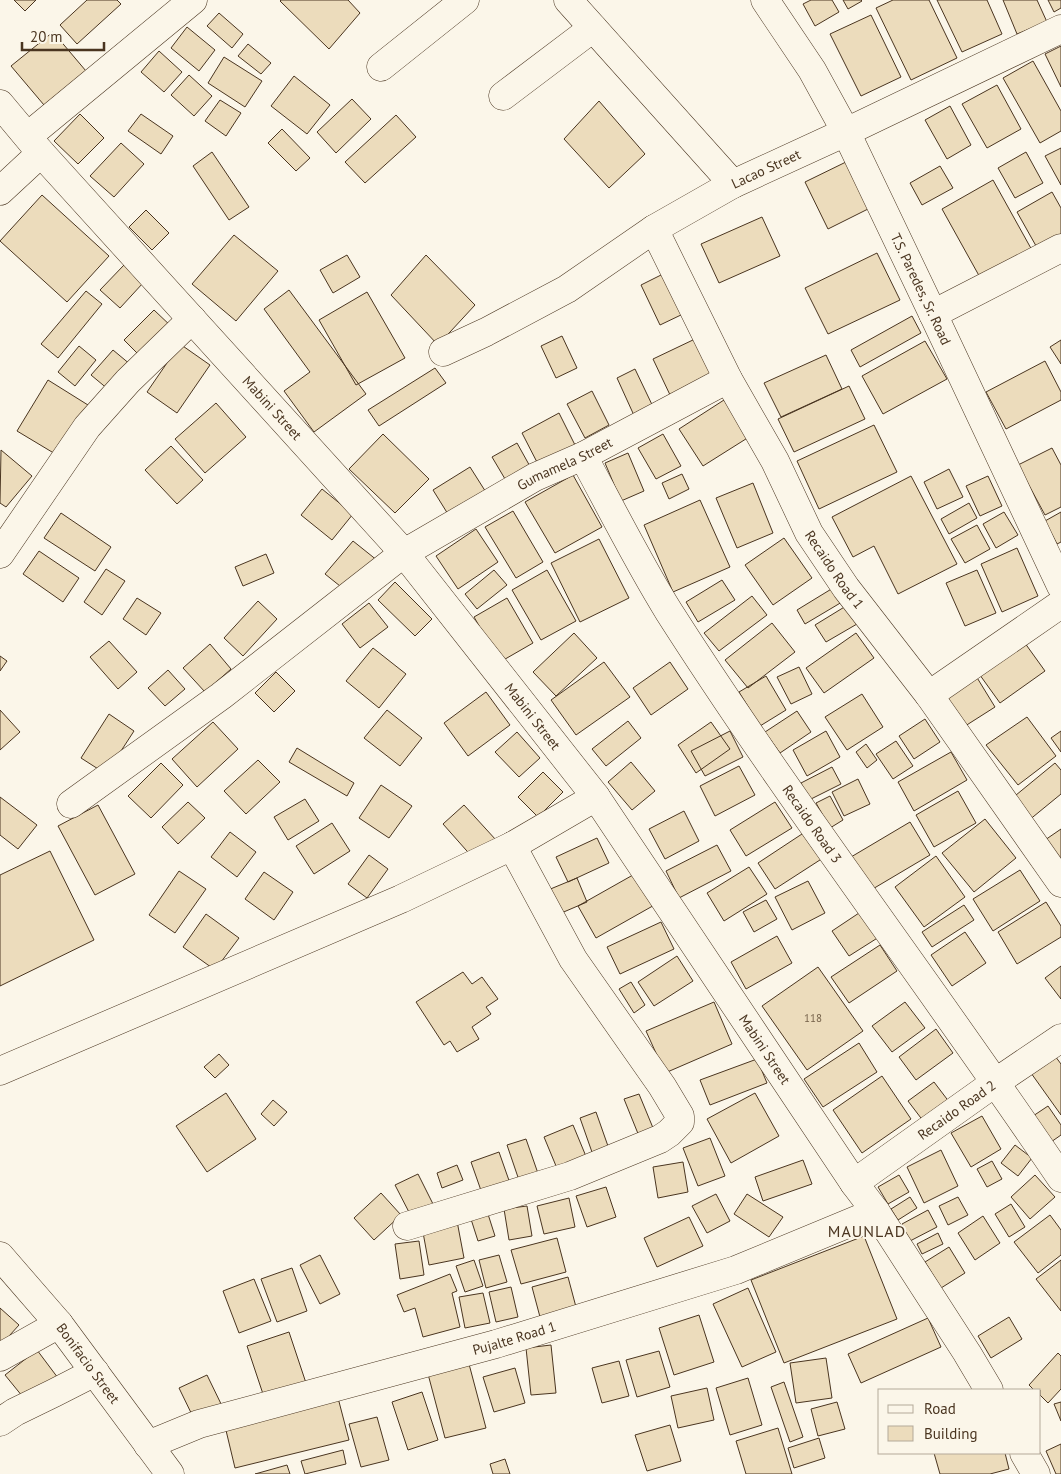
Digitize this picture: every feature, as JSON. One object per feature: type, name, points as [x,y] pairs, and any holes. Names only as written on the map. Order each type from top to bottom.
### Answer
[{"type":"street","points":[[0,191],[35,145],[193,0]]},
{"type":"street","points":[[381,67],[466,0]]},
{"type":"street","points":[[568,0],[733,184]]},
{"type":"street","name":"T.S. Paredes, Sr. Road","points":[[765,0],[812,70],[846,132],[1061,586]]},
{"type":"street","points":[[503,96],[593,28]]},
{"type":"street","name":"Lacao Street","points":[[443,352],[486,332],[567,289],[654,229],[733,184],[1061,29]]},
{"type":"street","name":"Mabini Street","points":[[0,104],[404,553],[596,797],[854,1183],[876,1212],[967,1352],[988,1389]]},
{"type":"street","name":"Recaido Road 1","points":[[654,229],[728,379],[775,461],[809,533],[846,588],[929,695],[1061,883]]},
{"type":"street","points":[[933,314],[1061,248]]},
{"type":"street","points":[[0,554],[87,428],[128,381],[192,318]]},
{"type":"street","name":"Gumamela Street","points":[[71,804],[221,696],[404,553],[535,477],[582,456],[728,379]]},
{"type":"street","name":"Recaido Road 3","points":[[582,456],[669,611],[724,696],[863,896],[996,1082],[1061,1178]]},
{"type":"street","points":[[929,695],[1061,604]]},
{"type":"street","points":[[0,1071],[401,899],[512,846],[596,797]]},
{"type":"street","points":[[407,1226],[570,1176],[660,1139],[680,1122],[680,1116],[662,1086],[573,959],[512,846]]},
{"type":"street","name":"Recaido Road 2","points":[[854,1183],[1061,1038]]},
{"type":"street","name":"Pujalte Road 1","points":[[148,1445],[199,1424],[496,1344],[720,1275],[793,1248],[876,1212]]},
{"type":"street","name":"Bonifacio Street","points":[[0,1256],[59,1324],[170,1474]]},
{"type":"street","points":[[0,1357],[59,1324]]},
{"type":"street","points":[[0,1422],[15,1412],[95,1372]]},
{"type":"street","points":[[1025,1454],[1036,1474]]},
{"type":"building","points":[[14,0],[36,0],[25,11]]},
{"type":"building","points":[[87,0],[117,0],[121,4],[77,44],[60,25]]},
{"type":"building","points":[[281,0],[348,0],[360,13],[329,49]]},
{"type":"building","points":[[811,0],[832,0],[839,12],[815,26],[803,4]]},
{"type":"building","points":[[843,0],[861,0],[862,1],[848,9]]},
{"type":"building","points":[[893,0],[929,0],[957,58],[911,80],[876,8]]},
{"type":"building","points":[[937,0],[987,0],[1002,34],[962,52]]},
{"type":"building","points":[[1003,0],[1037,0],[1047,22],[1017,34]]},
{"type":"building","points":[[1048,0],[1061,0],[1061,8],[1054,12]]},
{"type":"building","points":[[219,13],[243,34],[232,48],[207,26]]},
{"type":"building","points":[[871,15],[901,77],[861,96],[830,34]]},
{"type":"building","points":[[187,27],[215,50],[199,71],[171,48]]},
{"type":"building","points":[[53,32],[86,71],[44,105],[11,66]]},
{"type":"building","points":[[248,44],[271,63],[261,74],[238,56]]},
{"type":"building","points":[[1061,46],[1061,87],[1045,54]]},
{"type":"building","points":[[159,51],[182,72],[164,92],[141,72]]},
{"type":"building","points":[[224,57],[262,81],[245,107],[208,83]]},
{"type":"building","points":[[1033,61],[1061,111],[1061,131],[1040,143],[1003,78]]},
{"type":"building","points":[[189,75],[212,96],[194,116],[171,95]]},
{"type":"building","points":[[294,76],[330,105],[307,134],[271,106]]},
{"type":"building","points":[[997,85],[1021,129],[987,148],[962,104]]},
{"type":"building","points":[[352,99],[371,119],[336,153],[317,132]]},
{"type":"building","points":[[220,100],[241,113],[226,136],[205,121]]},
{"type":"building","points":[[599,101],[645,154],[609,188],[564,139]]},
{"type":"building","points":[[950,106],[971,145],[947,159],[925,120]]},
{"type":"building","points":[[80,114],[104,138],[78,164],[54,141]]},
{"type":"building","points":[[141,114],[173,136],[161,154],[128,131]]},
{"type":"building","points":[[396,115],[416,137],[365,183],[345,162]]},
{"type":"building","points":[[282,129],[310,158],[296,171],[268,143]]},
{"type":"building","points":[[121,143],[144,164],[114,197],[90,176]]},
{"type":"building","points":[[1061,148],[1061,185],[1045,156]]},
{"type":"building","points":[[212,152],[249,207],[229,220],[193,166]]},
{"type":"building","points":[[1026,152],[1043,183],[1015,198],[998,168]]},
{"type":"building","points":[[848,161],[872,207],[828,229],[805,182]]},
{"type":"building","points":[[940,166],[953,188],[922,205],[910,183]]},
{"type":"building","points":[[993,180],[1033,252],[982,281],[942,209]]},
{"type":"building","points":[[1052,192],[1061,208],[1061,241],[1040,253],[1017,212]]},
{"type":"building","points":[[42,195],[109,256],[67,302],[0,241]]},
{"type":"building","points":[[146,210],[169,233],[152,250],[129,227]]},
{"type":"building","points":[[762,217],[780,256],[719,283],[701,244]]},
{"type":"building","points":[[234,235],[278,271],[236,321],[192,284]]},
{"type":"building","points":[[877,253],[900,300],[828,334],[805,288]]},
{"type":"building","points":[[347,255],[360,277],[333,293],[320,270]]},
{"type":"building","points":[[426,255],[475,305],[438,345],[391,295]]},
{"type":"building","points":[[124,265],[143,283],[120,308],[100,290]]},
{"type":"building","points":[[663,274],[683,314],[660,325],[641,285]]},
{"type":"building","points":[[289,290],[366,394],[314,432],[284,391],[310,372],[264,309]]},
{"type":"building","points":[[86,291],[102,304],[58,358],[41,344]]},
{"type":"building","points":[[367,292],[405,358],[356,385],[319,320]]},
{"type":"building","points":[[154,310],[173,328],[142,358],[124,340]]},
{"type":"building","points":[[912,316],[921,333],[860,367],[851,350]]},
{"type":"building","points":[[562,336],[577,368],[556,378],[541,346]]},
{"type":"building","points":[[695,339],[713,377],[671,397],[653,359]]},
{"type":"building","points":[[1061,340],[1061,364],[1050,347]]},
{"type":"building","points":[[925,341],[947,379],[883,414],[862,376]]},
{"type":"building","points":[[180,344],[210,365],[177,413],[147,392]]},
{"type":"building","points":[[79,346],[96,360],[75,386],[58,372]]},
{"type":"building","points":[[113,350],[131,365],[109,390],[91,375]]},
{"type":"building","points":[[826,355],[842,389],[781,417],[764,383]]},
{"type":"building","points":[[1045,361],[1061,392],[1061,400],[1006,429],[986,392]]},
{"type":"building","points":[[435,368],[446,383],[379,426],[368,410]]},
{"type":"building","points":[[635,369],[656,413],[637,422],[617,378]]},
{"type":"building","points":[[48,380],[88,405],[57,455],[17,431]]},
{"type":"building","points":[[849,386],[865,419],[794,452],[778,419]]},
{"type":"building","points":[[592,391],[609,425],[585,438],[567,404]]},
{"type":"building","points":[[724,400],[749,437],[703,466],[679,429]]},
{"type":"building","points":[[216,403],[246,437],[205,473],[175,439]]},
{"type":"building","points":[[559,413],[577,449],[540,468],[522,433]]},
{"type":"building","points":[[874,425],[897,472],[819,509],[797,461]]},
{"type":"building","points":[[383,434],[429,479],[395,513],[349,469]]},
{"type":"building","points":[[663,434],[681,466],[656,479],[638,448]]},
{"type":"building","points":[[517,443],[532,470],[508,484],[492,457]]},
{"type":"building","points":[[171,446],[203,480],[177,504],[145,470]]},
{"type":"building","points":[[1052,448],[1061,465],[1061,507],[1045,515],[1018,465]]},
{"type":"building","points":[[1,450],[32,476],[6,507],[0,503]]},
{"type":"building","points":[[628,453],[644,491],[621,501],[605,463]]},
{"type":"building","points":[[470,467],[489,497],[451,519],[433,490]]},
{"type":"building","points":[[949,469],[963,497],[937,509],[924,482]]},
{"type":"building","points":[[682,474],[689,489],[669,499],[662,483]]},
{"type":"building","points":[[573,475],[602,527],[555,553],[525,502]]},
{"type":"building","points":[[911,476],[957,564],[898,594],[874,546],[853,557],[832,517]]},
{"type":"building","points":[[988,476],[1002,506],[980,516],[966,486]]},
{"type":"building","points":[[753,483],[773,533],[737,548],[716,498]]},
{"type":"building","points":[[322,489],[353,514],[332,540],[301,515]]},
{"type":"building","points":[[700,500],[730,567],[673,592],[644,525]]},
{"type":"building","points":[[969,503],[977,518],[949,534],[941,519]]},
{"type":"building","points":[[513,511],[543,562],[516,578],[485,527]]},
{"type":"building","points":[[1004,512],[1018,535],[996,548],[983,524]]},
{"type":"building","points":[[1061,512],[1061,542],[1057,544],[1045,521]]},
{"type":"building","points":[[61,513],[111,547],[95,571],[44,538]]},
{"type":"building","points":[[977,525],[990,549],[965,563],[951,539]]},
{"type":"building","points":[[476,529],[498,562],[458,589],[436,556]]},
{"type":"building","points":[[784,538],[812,578],[773,605],[745,565]]},
{"type":"building","points":[[599,539],[629,598],[580,622],[551,563]]},
{"type":"building","points":[[353,541],[378,561],[350,594],[325,574]]},
{"type":"building","points":[[1017,548],[1038,596],[1002,612],[981,564]]},
{"type":"building","points":[[39,551],[79,578],[63,602],[23,574]]},
{"type":"building","points":[[266,554],[274,573],[243,586],[235,567]]},
{"type":"building","points":[[106,569],[125,581],[102,615],[84,602]]},
{"type":"building","points":[[494,570],[507,585],[477,609],[465,594]]},
{"type":"building","points":[[547,570],[576,621],[541,640],[512,590]]},
{"type":"building","points":[[977,570],[996,613],[965,626],[946,583]]},
{"type":"building","points":[[722,580],[735,600],[698,622],[686,602]]},
{"type":"building","points":[[395,582],[432,619],[415,636],[378,600]]},
{"type":"building","points":[[833,588],[842,602],[805,624],[797,610]]},
{"type":"building","points":[[752,596],[767,615],[719,651],[704,633]]},
{"type":"building","points":[[137,598],[161,613],[146,635],[123,619]]},
{"type":"building","points":[[507,598],[533,643],[500,662],[474,617]]},
{"type":"building","points":[[258,601],[277,619],[243,656],[224,638]]},
{"type":"building","points":[[369,603],[388,627],[360,648],[342,624]]},
{"type":"building","points":[[846,606],[857,624],[826,642],[815,625]]},
{"type":"building","points":[[772,623],[795,652],[748,688],[725,660]]},
{"type":"building","points":[[574,633],[597,658],[556,696],[533,672]]},
{"type":"building","points":[[856,633],[874,658],[824,693],[806,668]]},
{"type":"building","points":[[1022,639],[1045,671],[1000,703],[977,671]]},
{"type":"building","points":[[109,641],[137,672],[118,689],[90,657]]},
{"type":"building","points":[[210,644],[231,669],[205,692],[183,668]]},
{"type":"building","points":[[373,648],[406,674],[379,708],[346,681]]},
{"type":"building","points":[[0,656],[7,661],[0,671]]},
{"type":"building","points":[[604,662],[630,697],[576,735],[551,700]]},
{"type":"building","points":[[670,662],[688,689],[651,715],[633,688]]},
{"type":"building","points":[[799,667],[812,694],[791,704],[777,677]]},
{"type":"building","points":[[168,670],[185,689],[165,706],[148,688]]},
{"type":"building","points":[[276,672],[295,691],[274,712],[255,693]]},
{"type":"building","points":[[766,676],[786,710],[760,726],[739,692]]},
{"type":"building","points":[[976,676],[995,707],[962,728],[942,697]]},
{"type":"building","points":[[486,692],[510,725],[468,756],[444,723]]},
{"type":"building","points":[[862,694],[883,727],[847,750],[825,717]]},
{"type":"building","points":[[0,710],[20,732],[0,750]]},
{"type":"building","points":[[387,710],[422,738],[400,766],[364,738]]},
{"type":"building","points":[[797,711],[811,732],[780,753],[765,732]]},
{"type":"building","points":[[109,714],[134,731],[106,774],[81,758]]},
{"type":"building","points":[[1027,717],[1056,756],[1018,785],[986,745]]},
{"type":"building","points":[[925,719],[940,742],[914,759],[899,736]]},
{"type":"building","points":[[628,721],[641,738],[606,766],[592,749]]},
{"type":"building","points":[[213,722],[238,749],[197,787],[172,759]]},
{"type":"building","points":[[711,722],[730,749],[696,773],[678,745]]},
{"type":"building","points":[[730,731],[743,757],[705,776],[691,751]]},
{"type":"building","points":[[826,731],[840,757],[807,776],[793,750]]},
{"type":"building","points":[[1061,731],[1061,752],[1051,738]]},
{"type":"building","points":[[517,732],[540,758],[519,777],[495,752]]},
{"type":"building","points":[[896,741],[913,766],[893,779],[876,754]]},
{"type":"building","points":[[866,744],[877,760],[867,768],[856,752]]},
{"type":"building","points":[[297,748],[354,783],[347,796],[289,762]]},
{"type":"building","points":[[951,752],[967,780],[914,811],[898,782]]},
{"type":"building","points":[[258,760],[280,782],[246,814],[224,791]]},
{"type":"building","points":[[631,762],[655,791],[632,810],[608,782]]},
{"type":"building","points":[[161,763],[183,785],[151,818],[128,796]]},
{"type":"building","points":[[1055,763],[1061,770],[1061,794],[1028,821],[1010,800]]},
{"type":"building","points":[[739,766],[755,795],[715,816],[700,786]]},
{"type":"building","points":[[832,767],[841,784],[809,800],[801,783]]},
{"type":"building","points":[[543,772],[563,792],[538,817],[518,797]]},
{"type":"building","points":[[858,779],[870,804],[844,816],[832,792]]},
{"type":"building","points":[[381,785],[412,806],[389,838],[359,818]]},
{"type":"building","points":[[958,791],[976,823],[934,847],[916,815]]},
{"type":"building","points":[[830,796],[843,820],[830,828],[816,803]]},
{"type":"building","points":[[0,797],[37,825],[18,849],[0,835]]},
{"type":"building","points":[[305,799],[319,821],[288,840],[274,817]]},
{"type":"building","points":[[188,802],[205,818],[178,844],[162,827]]},
{"type":"building","points":[[775,802],[792,828],[746,856],[730,830]]},
{"type":"building","points":[[98,805],[135,874],[95,895],[58,826]]},
{"type":"building","points":[[464,805],[496,840],[474,859],[443,824]]},
{"type":"building","points":[[684,811],[699,841],[665,859],[649,829]]},
{"type":"building","points":[[985,819],[1016,858],[974,892],[942,853]]},
{"type":"building","points":[[910,822],[930,855],[871,890],[851,857]]},
{"type":"building","points":[[332,823],[350,851],[314,874],[296,846]]},
{"type":"building","points":[[1061,829],[1061,863],[1045,840]]},
{"type":"building","points":[[230,832],[256,852],[237,877],[211,857]]},
{"type":"building","points":[[805,832],[823,858],[775,889],[758,863]]},
{"type":"building","points":[[597,838],[609,863],[568,882],[556,857]]},
{"type":"building","points":[[717,845],[731,871],[679,898],[666,871]]},
{"type":"building","points":[[50,851],[94,940],[0,986],[0,875]]},
{"type":"building","points":[[369,855],[388,869],[367,898],[348,884]]},
{"type":"building","points":[[936,856],[965,897],[924,927],[895,887]]},
{"type":"building","points":[[749,867],[767,894],[724,921],[707,893]]},
{"type":"building","points":[[1020,870],[1040,901],[993,931],[973,899]]},
{"type":"building","points":[[179,871],[206,889],[175,933],[149,915]]},
{"type":"building","points":[[640,871],[658,903],[596,938],[578,906]]},
{"type":"building","points":[[264,872],[293,892],[274,920],[245,899]]},
{"type":"building","points":[[577,878],[587,902],[559,914],[548,890]]},
{"type":"building","points":[[808,881],[825,913],[792,930],[775,897]]},
{"type":"building","points":[[766,900],[777,919],[754,932],[743,912]]},
{"type":"building","points":[[1046,902],[1061,926],[1061,937],[1017,964],[998,932]]},
{"type":"building","points":[[964,905],[974,920],[932,947],[922,932]]},
{"type":"building","points":[[862,911],[879,937],[849,956],[832,931]]},
{"type":"building","points":[[206,914],[239,938],[215,970],[183,947]]},
{"type":"building","points":[[661,922],[674,949],[620,974],[607,947]]},
{"type":"building","points":[[965,932],[986,963],[952,986],[931,955]]},
{"type":"building","points":[[777,936],[792,963],[746,989],[731,962]]},
{"type":"building","points":[[880,945],[897,971],[849,1003],[831,977]]},
{"type":"building","points":[[677,956],[693,981],[654,1006],[638,982]]},
{"type":"building","points":[[1061,966],[1061,999],[1045,978]]},
{"type":"building","points":[[818,967],[863,1031],[807,1070],[762,1006]]},
{"type":"building","points":[[463,972],[472,984],[482,977],[498,999],[486,1007],[491,1014],[472,1027],[479,1039],[457,1052],[450,1041],[444,1045],[416,1002]]},
{"type":"building","points":[[631,982],[645,1005],[634,1013],[619,989]]},
{"type":"building","points":[[714,1002],[732,1044],[665,1073],[646,1031]]},
{"type":"building","points":[[905,1002],[925,1028],[892,1052],[872,1026]]},
{"type":"building","points":[[936,1029],[953,1053],[916,1080],[899,1057]]},
{"type":"building","points":[[859,1043],[877,1072],[823,1107],[804,1079]]},
{"type":"building","points":[[219,1054],[229,1065],[215,1078],[204,1067]]},
{"type":"building","points":[[1055,1056],[1061,1064],[1061,1115],[1031,1073]]},
{"type":"building","points":[[757,1059],[767,1083],[710,1105],[700,1080]]},
{"type":"building","points":[[882,1076],[911,1119],[862,1153],[833,1110]]},
{"type":"building","points":[[934,1082],[953,1107],[927,1126],[908,1101]]},
{"type":"building","points":[[226,1093],[256,1139],[207,1172],[176,1126]]},
{"type":"building","points":[[755,1093],[779,1136],[731,1163],[707,1119]]},
{"type":"building","points":[[639,1094],[658,1140],[643,1146],[624,1099]]},
{"type":"building","points":[[273,1100],[287,1112],[274,1126],[261,1114]]},
{"type":"building","points":[[1048,1106],[1061,1125],[1061,1135],[1051,1142],[1033,1116]]},
{"type":"building","points":[[596,1112],[609,1149],[593,1155],[580,1118]]},
{"type":"building","points":[[982,1116],[1001,1149],[971,1167],[951,1133]]},
{"type":"building","points":[[573,1125],[590,1166],[561,1178],[544,1137]]},
{"type":"building","points":[[710,1138],[725,1176],[698,1186],[683,1148]]},
{"type":"building","points":[[526,1139],[541,1182],[522,1189],[507,1145]]},
{"type":"building","points":[[1015,1145],[1032,1158],[1018,1176],[1001,1163]]},
{"type":"building","points":[[941,1150],[958,1186],[924,1203],[907,1167]]},
{"type":"building","points":[[499,1152],[512,1189],[484,1199],[471,1162]]},
{"type":"building","points":[[803,1160],[812,1184],[763,1201],[755,1177]]},
{"type":"building","points":[[992,1161],[1002,1179],[987,1187],[977,1169]]},
{"type":"building","points":[[683,1162],[688,1192],[658,1198],[653,1167]]},
{"type":"building","points":[[457,1165],[463,1180],[442,1188],[437,1173]]},
{"type":"building","points":[[418,1174],[433,1204],[411,1216],[395,1185]]},
{"type":"building","points":[[899,1175],[909,1192],[888,1204],[878,1187]]},
{"type":"building","points":[[1035,1175],[1055,1197],[1030,1219],[1011,1197]]},
{"type":"building","points":[[606,1187],[616,1217],[587,1227],[576,1196]]},
{"type":"building","points":[[381,1193],[401,1215],[374,1240],[354,1218]]},
{"type":"building","points":[[716,1194],[730,1221],[707,1233],[692,1206]]},
{"type":"building","points":[[747,1194],[783,1217],[769,1237],[734,1214]]},
{"type":"building","points":[[910,1197],[917,1208],[898,1220],[891,1209]]},
{"type":"building","points":[[958,1197],[968,1215],[948,1225],[939,1206]]},
{"type":"building","points":[[569,1198],[575,1227],[544,1234],[537,1206]]},
{"type":"building","points":[[1011,1204],[1025,1227],[1009,1237],[995,1214]]},
{"type":"building","points":[[527,1206],[532,1236],[509,1240],[504,1209]]},
{"type":"building","points":[[928,1210],[937,1227],[910,1241],[902,1224]]},
{"type":"building","points":[[487,1211],[495,1236],[478,1241],[470,1216]]},
{"type":"building","points":[[1050,1215],[1061,1230],[1061,1255],[1038,1273],[1014,1242]]},
{"type":"building","points":[[983,1216],[1000,1243],[975,1260],[958,1233]]},
{"type":"building","points":[[689,1217],[703,1246],[657,1267],[644,1238]]},
{"type":"building","points":[[457,1221],[464,1258],[429,1265],[422,1227]]},
{"type":"building","points":[[938,1233],[943,1244],[922,1254],[917,1244]]},
{"type":"building","points":[[864,1236],[897,1319],[784,1363],[751,1280]]},
{"type":"building","points":[[557,1238],[566,1272],[521,1284],[511,1250]]},
{"type":"building","points":[[419,1241],[424,1275],[400,1279],[395,1244]]},
{"type":"building","points":[[949,1247],[965,1273],[941,1288],[925,1262]]},
{"type":"building","points":[[320,1255],[340,1294],[320,1304],[300,1265]]},
{"type":"building","points":[[499,1255],[507,1282],[486,1288],[479,1260]]},
{"type":"building","points":[[474,1260],[483,1286],[465,1292],[456,1266]]},
{"type":"building","points":[[1061,1260],[1061,1311],[1036,1279]]},
{"type":"building","points":[[292,1268],[307,1311],[277,1322],[261,1279]]},
{"type":"building","points":[[450,1274],[457,1291],[452,1293],[460,1327],[423,1337],[415,1308],[404,1312],[397,1295]]},
{"type":"building","points":[[568,1277],[576,1307],[540,1317],[532,1287]]},
{"type":"building","points":[[254,1279],[271,1321],[239,1333],[223,1291]]},
{"type":"building","points":[[511,1287],[518,1317],[496,1322],[489,1292]]},
{"type":"building","points":[[748,1288],[776,1352],[742,1367],[713,1304]]},
{"type":"building","points":[[483,1293],[490,1323],[465,1328],[459,1297]]},
{"type":"building","points":[[0,1308],[19,1325],[0,1346]]},
{"type":"building","points":[[699,1315],[714,1362],[674,1375],[659,1328]]},
{"type":"building","points":[[1009,1317],[1022,1339],[991,1358],[978,1336]]},
{"type":"building","points":[[928,1318],[941,1347],[861,1383],[848,1354]]},
{"type":"building","points":[[289,1332],[306,1383],[264,1397],[247,1346]]},
{"type":"building","points":[[551,1345],[556,1393],[531,1395],[526,1348]]},
{"type":"building","points":[[37,1350],[58,1378],[27,1402],[5,1375]]},
{"type":"building","points":[[659,1351],[670,1387],[637,1397],[626,1360]]},
{"type":"building","points":[[1058,1353],[1061,1356],[1061,1389],[1048,1403],[1041,1396],[1041,1389],[1033,1389],[1029,1385]]},
{"type":"building","points":[[826,1358],[832,1398],[796,1403],[790,1363]]},
{"type":"building","points":[[619,1361],[629,1396],[602,1403],[592,1368]]},
{"type":"building","points":[[469,1364],[486,1428],[445,1438],[428,1374]]},
{"type":"building","points":[[515,1368],[525,1403],[494,1412],[483,1377]]},
{"type":"building","points":[[207,1375],[224,1410],[196,1423],[179,1388]]},
{"type":"building","points":[[748,1378],[762,1425],[730,1435],[716,1388]]},
{"type":"building","points":[[784,1382],[803,1437],[790,1442],[771,1387]]},
{"type":"building","points":[[707,1388],[714,1420],[678,1428],[671,1396]]},
{"type":"building","points":[[422,1392],[438,1440],[408,1450],[392,1402]]},
{"type":"building","points":[[337,1394],[349,1440],[235,1468],[224,1422]]},
{"type":"building","points":[[837,1402],[845,1429],[818,1436],[811,1409]]},
{"type":"building","points":[[1061,1402],[1061,1421],[1054,1404]]},
{"type":"building","points":[[377,1417],[389,1460],[361,1467],[349,1424]]},
{"type":"building","points":[[670,1425],[681,1461],[647,1471],[635,1435]]},
{"type":"building","points":[[778,1428],[792,1474],[746,1474],[736,1441]]},
{"type":"building","points":[[819,1438],[825,1458],[794,1468],[788,1448]]},
{"type":"building","points":[[1061,1444],[1061,1474],[1056,1474],[1046,1451]]},
{"type":"building","points":[[343,1450],[346,1464],[305,1474],[301,1461]]},
{"type":"building","points":[[934,1454],[1005,1454],[1009,1469],[990,1474],[940,1474]]},
{"type":"building","points":[[505,1459],[510,1474],[493,1474],[490,1464]]},
{"type":"building","points":[[287,1465],[290,1474],[255,1474]]},
{"type":"district","name":"MAUNLAD","points":[[867,1231]]}]
